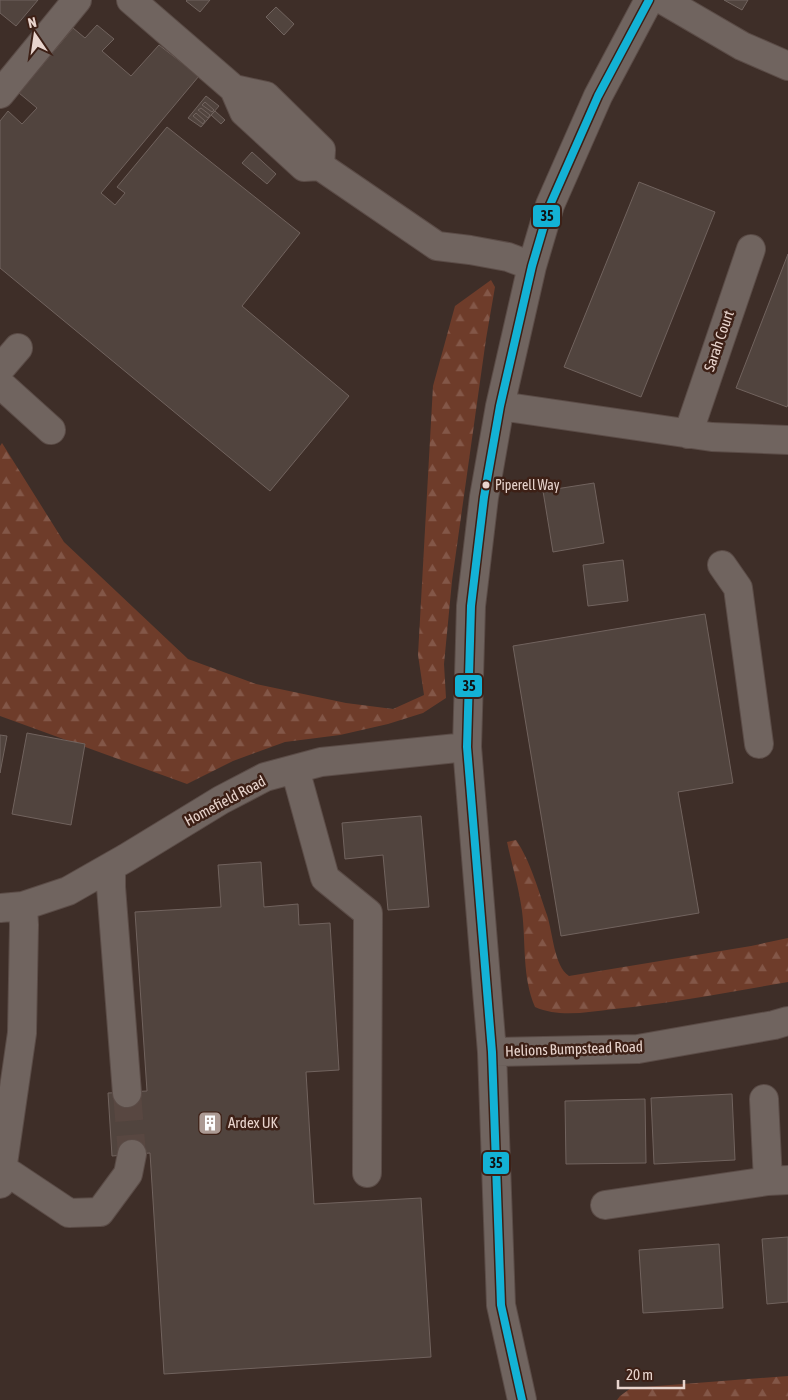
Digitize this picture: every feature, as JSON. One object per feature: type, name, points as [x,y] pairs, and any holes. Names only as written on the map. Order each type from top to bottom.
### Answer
[{"type":"street","points":[[0,94],[77,0]]},
{"type":"street","points":[[131,0],[234,89],[244,112],[304,167],[320,166],[437,246],[508,257],[532,266]]},
{"type":"street","points":[[492,1052],[467,747],[471,606],[484,497],[500,406],[532,266],[550,205],[598,96],[649,0]]},
{"type":"street","points":[[663,0],[742,46],[788,66]]},
{"type":"street","name":"Sarah Court","points":[[688,434],[751,249]]},
{"type":"street","points":[[0,368],[18,348]]},
{"type":"street","points":[[0,384],[51,430]]},
{"type":"street","points":[[500,406],[712,437],[788,440]]},
{"type":"street","points":[[722,566],[738,588],[759,744]]},
{"type":"street","name":"Homefield Road","points":[[12,907],[68,891],[221,800],[265,777],[320,762],[467,747]]},
{"type":"street","points":[[295,769],[324,878],[368,914],[367,1174]]},
{"type":"street","points":[[111,867],[127,1092]]},
{"type":"street","points":[[12,907],[24,925],[22,1033],[1,1174],[70,1213],[100,1212],[128,1174],[132,1154]]},
{"type":"street","name":"Helions Bumpstead Road","points":[[522,1398],[501,1305],[492,1052],[638,1049],[788,1021]]},
{"type":"street","points":[[604,1205],[778,1180],[764,1099]]},
{"type":"green space","points":[[491,280],[495,287],[452,581],[444,664],[446,698],[423,713],[388,724],[340,735],[285,742],[233,761],[187,784],[0,716],[0,446],[2,443],[64,542],[188,659],[256,684],[346,703],[393,709],[424,695],[418,655],[433,386],[455,306]]},
{"type":"green space","points":[[516,840],[530,866],[547,915],[560,965],[569,976],[751,946],[788,938],[788,982],[636,1007],[584,1013],[554,1012],[535,1007],[526,972],[521,902],[507,842]]},
{"type":"green space","points":[[788,1376],[788,1400],[617,1400],[631,1388]]},
{"type":"building","points":[[0,0],[38,0],[16,26],[0,13]]},
{"type":"building","points":[[187,0],[210,0],[200,12]]},
{"type":"building","points":[[724,0],[748,0],[742,10]]},
{"type":"building","points":[[276,7],[294,24],[284,35],[266,17]]},
{"type":"building","points":[[97,25],[114,39],[102,51],[131,76],[159,45],[199,76],[101,193],[115,205],[125,193],[117,187],[167,127],[300,233],[242,306],[349,396],[270,491],[0,268],[0,121],[8,111],[22,124],[37,108],[19,93],[73,28],[85,38]]},
{"type":"building","points":[[206,96],[219,106],[201,127],[188,118]]},
{"type":"building","points":[[205,102],[214,110],[212,112],[202,105]]},
{"type":"building","points":[[201,108],[210,115],[208,118],[198,110]]},
{"type":"building","points":[[215,111],[225,120],[221,124],[211,115]]},
{"type":"building","points":[[196,113],[205,121],[203,124],[193,116]]},
{"type":"building","points":[[252,152],[276,174],[267,184],[242,163]]},
{"type":"building","points":[[639,182],[715,212],[641,397],[564,367]]},
{"type":"building","points":[[788,254],[788,404],[787,407],[736,388]]},
{"type":"building","points":[[594,483],[604,543],[553,552],[543,491]]},
{"type":"building","points":[[623,560],[628,601],[588,606],[583,565]]},
{"type":"building","points":[[705,614],[733,783],[678,792],[699,913],[561,936],[513,646]]},
{"type":"building","points":[[27,733],[85,744],[71,825],[12,814]]},
{"type":"building","points":[[0,735],[7,736],[0,773]]},
{"type":"building","points":[[421,816],[429,907],[388,910],[383,855],[345,859],[342,823]]},
{"type":"building","name":"Ardex UK","points":[[261,862],[264,907],[298,904],[299,925],[330,923],[339,1070],[306,1072],[314,1204],[421,1198],[431,1357],[164,1374],[150,1153],[112,1156],[108,1093],[147,1091],[135,912],[221,907],[218,865]]},
{"type":"building","points":[[732,1094],[735,1160],[654,1164],[651,1098]]},
{"type":"building","points":[[645,1099],[646,1163],[566,1164],[565,1101]]},
{"type":"building","points":[[788,1237],[788,1302],[767,1304],[762,1239]]},
{"type":"building","points":[[719,1244],[723,1308],[643,1313],[639,1250]]},
{"type":"tunnel","points":[[127,1093],[132,1154]]},
{"type":"transit line","name":"35","points":[[522,1400],[501,1305],[492,1052],[467,747],[471,606],[484,497],[500,406],[532,266],[550,205],[598,96],[649,0]]},
{"type":"place","name":"Piperell Way","points":[[486,485]]},
{"type":"place","name":"Ardex UK","points":[[210,1123]]}]
